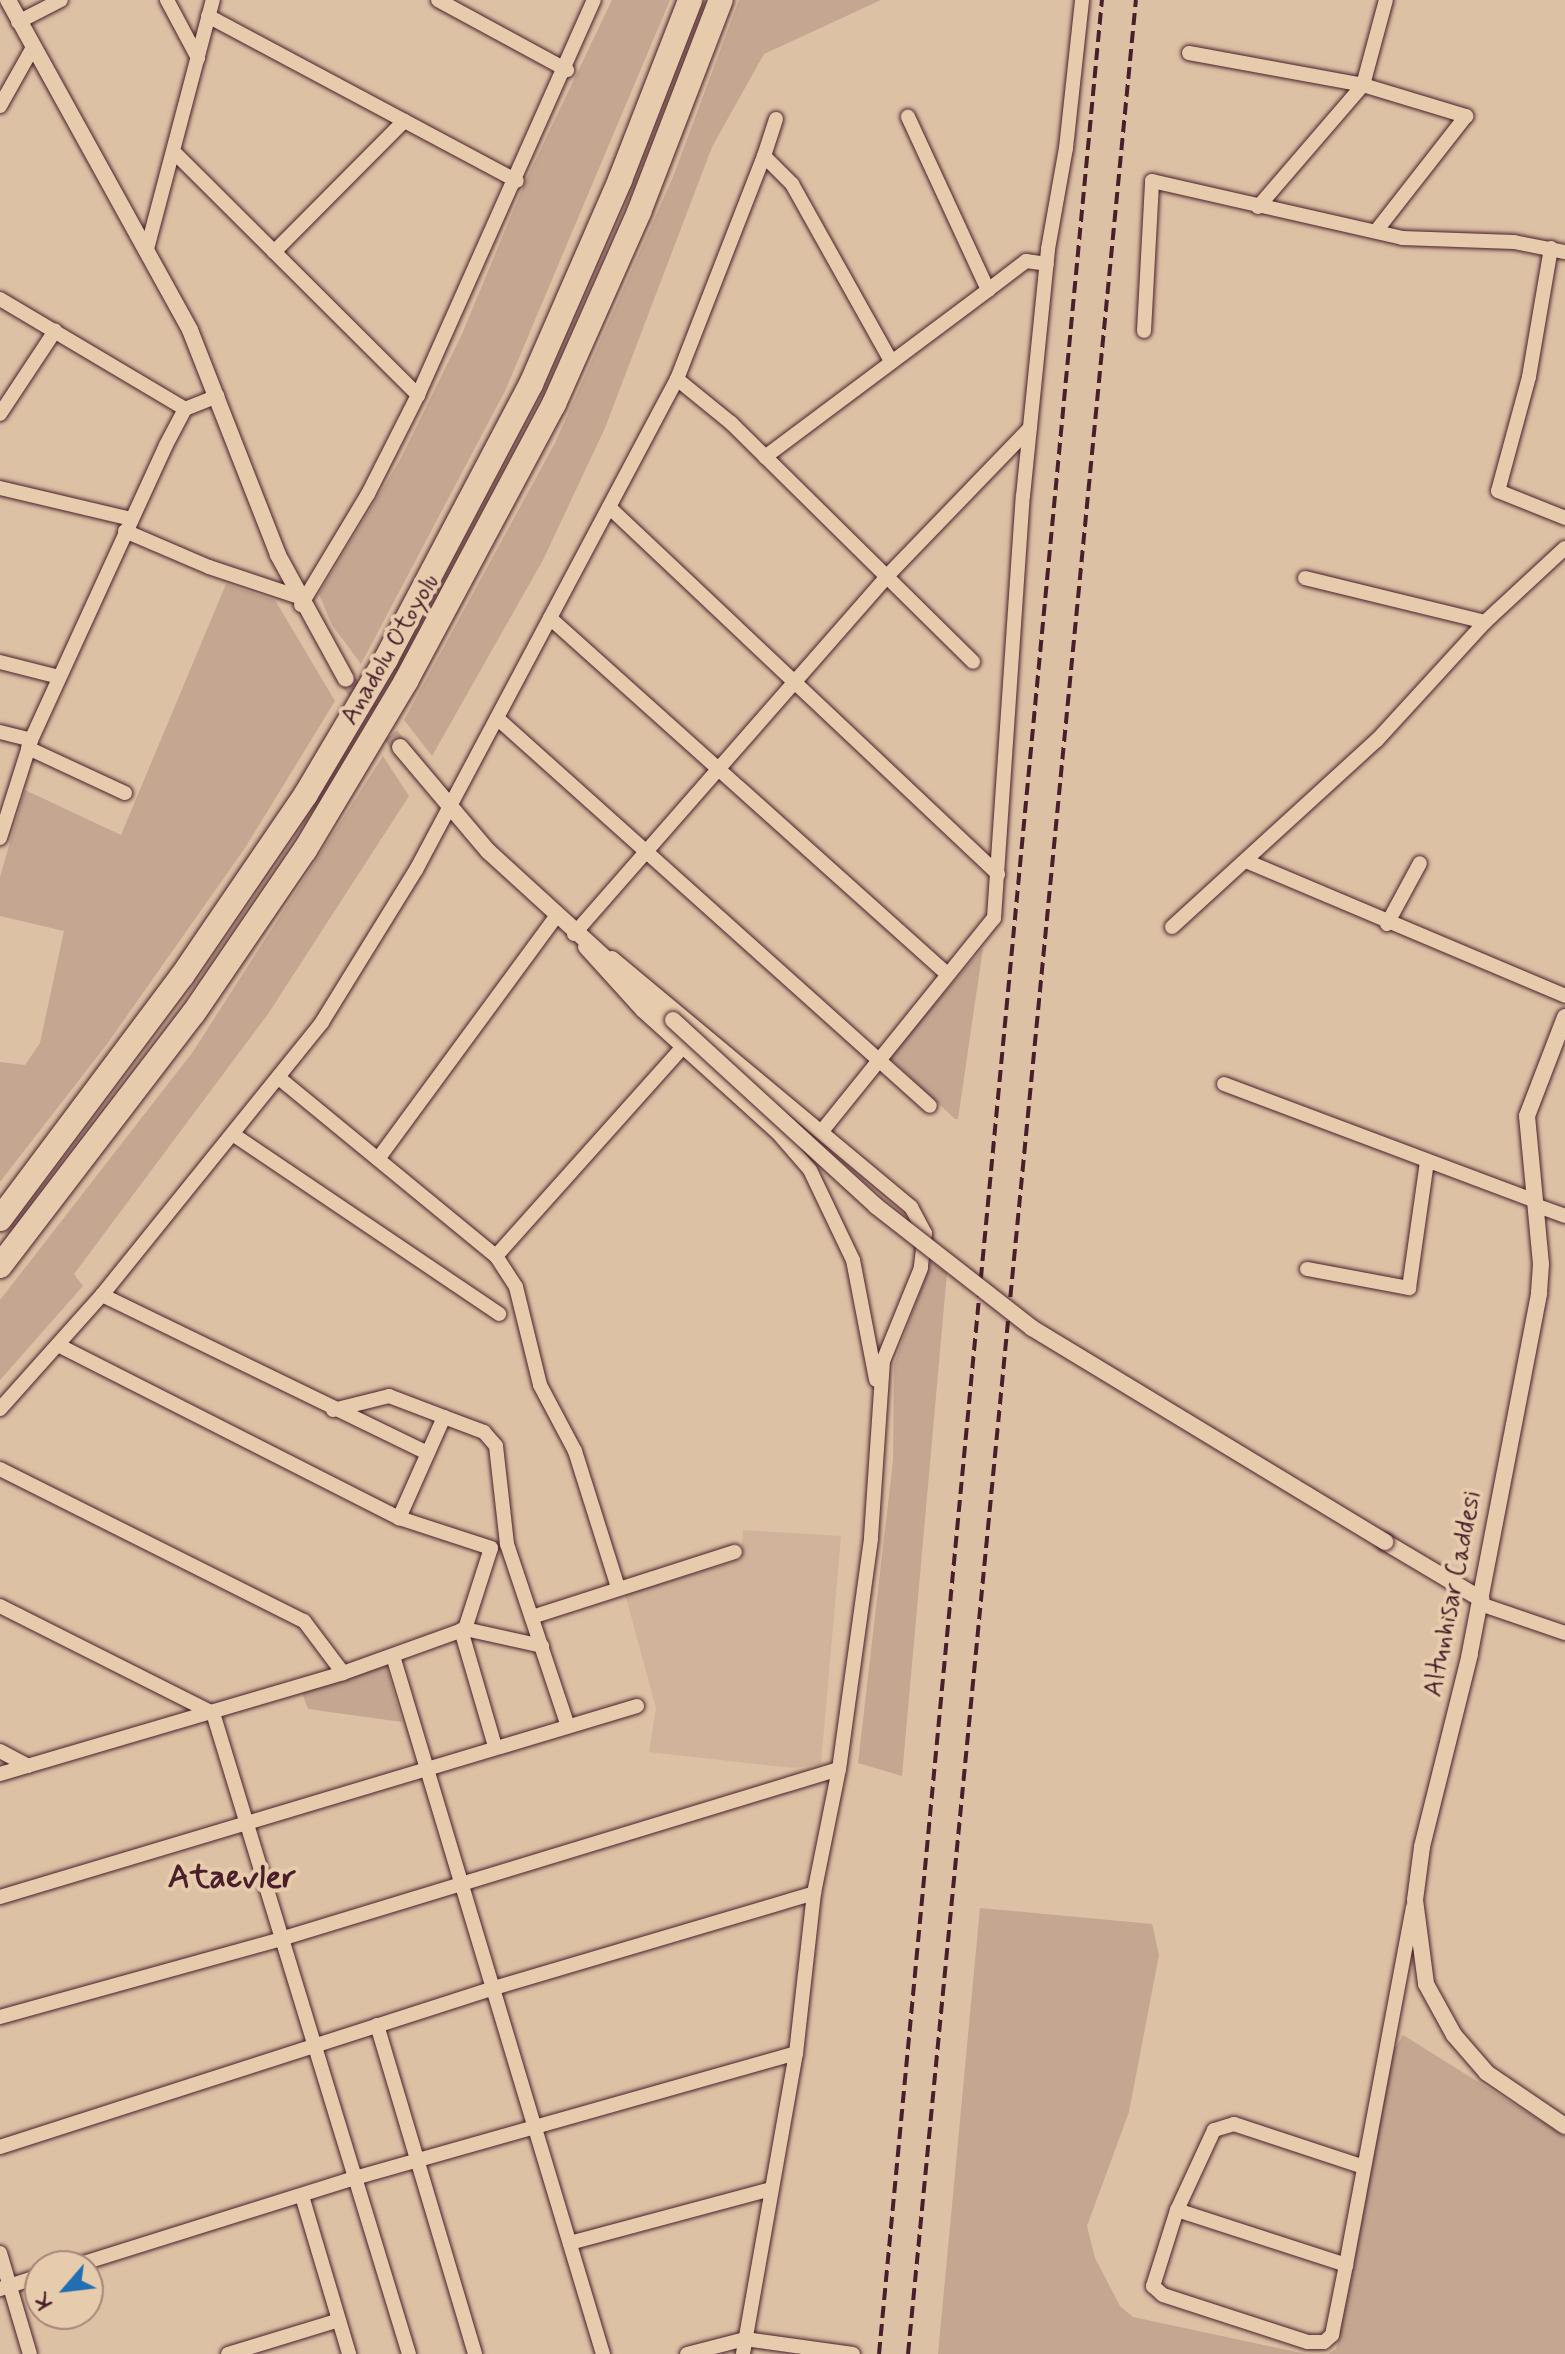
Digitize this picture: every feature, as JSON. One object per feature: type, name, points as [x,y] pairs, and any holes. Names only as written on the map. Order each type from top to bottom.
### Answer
[{"type":"highway","name":"Anadolu Otoyolu","points":[[0,1219],[182,976],[306,794],[462,519],[537,369],[620,180],[690,0]]},
{"type":"highway","name":"Anadolu Otoyolu","points":[[0,1266],[193,1014],[305,850],[406,681],[554,404],[639,212],[721,0]]},
{"type":"highway","points":[[0,1195],[182,976]]},
{"type":"street","points":[[8,0],[32,49],[147,249],[218,396],[298,601],[346,679]]},
{"type":"street","points":[[18,22],[61,0]]},
{"type":"street","points":[[167,0],[198,58]]},
{"type":"street","points":[[147,249],[176,154],[213,0]]},
{"type":"street","points":[[438,0],[567,70]]},
{"type":"street","points":[[298,601],[368,494],[418,395],[567,70],[594,0]]},
{"type":"street","points":[[822,1131],[877,1059],[994,918],[1030,428],[1047,264],[1066,148],[1082,0]]},
{"type":"street","points":[[1258,207],[1363,85],[1386,0]]},
{"type":"street","points":[[208,16],[517,181]]},
{"type":"street","points":[[0,106],[32,49]]},
{"type":"street","points":[[1189,53],[1363,85],[1466,116],[1376,231]]},
{"type":"street","points":[[908,117],[988,290]]},
{"type":"street","points":[[0,1409],[102,1295],[234,1135],[330,1009],[448,810],[677,379],[776,119]]},
{"type":"street","points":[[274,252],[404,121]]},
{"type":"street","points":[[176,154],[418,395]]},
{"type":"street","points":[[764,156],[792,184],[891,361]]},
{"type":"street","points":[[1144,331],[1152,181],[1258,207],[1423,241],[1558,250],[1529,377],[1498,491],[1565,518]]},
{"type":"street","points":[[765,457],[1026,261],[1047,264]]},
{"type":"street","points":[[0,299],[185,409]]},
{"type":"street","points":[[0,414],[55,331]]},
{"type":"street","points":[[677,379],[765,457],[973,662]]},
{"type":"street","points":[[0,838],[30,744],[128,525],[185,409],[218,396]]},
{"type":"street","points":[[574,934],[888,575],[1030,428]]},
{"type":"street","points":[[0,488],[128,525],[209,567],[298,601]]},
{"type":"street","points":[[609,507],[998,874]]},
{"type":"street","points":[[1172,927],[1377,740],[1485,622],[1565,548]]},
{"type":"street","points":[[1305,578],[1485,622]]},
{"type":"street","points":[[550,618],[947,974]]},
{"type":"street","points":[[0,662],[59,677]]},
{"type":"street","points":[[497,718],[930,1106]]},
{"type":"street","points":[[0,732],[125,793]]},
{"type":"street","points":[[400,747],[448,810],[574,934],[876,1206],[1032,1328],[1481,1601],[1565,1633]]},
{"type":"street","points":[[1246,861],[1387,924],[1565,996]]},
{"type":"street","points":[[1387,924],[1420,863]]},
{"type":"street","points":[[378,1159],[556,917]]},
{"type":"street","points":[[574,934],[683,1047],[778,1133],[819,1184],[853,1260],[879,1400]]},
{"type":"street","points":[[574,934],[659,992],[923,1222],[921,1268],[888,1346],[879,1400],[872,1528],[839,1769],[814,1893],[796,2053],[744,2346]]},
{"type":"street","name":"Altunhisar Caddesi","points":[[1565,1017],[1558,1050],[1527,1116],[1539,1294],[1481,1601],[1415,1900],[1426,1984],[1454,2035],[1487,2073],[1565,2126]]},
{"type":"street","points":[[496,1256],[683,1047]]},
{"type":"street","points":[[279,1078],[496,1256],[510,1273],[540,1385],[575,1451],[618,1587]]},
{"type":"street","points":[[1224,1084],[1565,1216]]},
{"type":"street","points":[[234,1135],[499,1314]]},
{"type":"street","points":[[1307,1269],[1409,1288],[1427,1161]]},
{"type":"street","points":[[102,1295],[333,1410],[428,1453]]},
{"type":"street","points":[[58,1345],[399,1518],[491,1548],[507,1544]]},
{"type":"street","points":[[333,1410],[389,1396],[484,1432],[496,1446],[507,1544],[568,1726]]},
{"type":"street","points":[[399,1518],[444,1417]]},
{"type":"street","points":[[0,1469],[304,1621],[343,1673]]},
{"type":"street","points":[[491,1548],[463,1630],[495,1746]]},
{"type":"street","points":[[532,1617],[735,1552]]},
{"type":"street","points":[[0,1606],[213,1713],[319,2044],[409,2354]]},
{"type":"street","points":[[0,1774],[343,1673],[463,1630],[542,1646]]},
{"type":"street","points":[[393,1656],[603,2354]]},
{"type":"street","points":[[0,1897],[428,1766],[637,1706]]},
{"type":"street","points":[[0,1751],[28,1766]]},
{"type":"street","points":[[0,2017],[284,1938],[839,1769]]},
{"type":"street","points":[[0,2147],[494,1988],[814,1893]]},
{"type":"street","points":[[1364,2167],[1234,2124],[1223,2125],[1208,2141],[1177,2210],[1152,2282],[1156,2291],[1296,2338],[1317,2343],[1332,2335],[1415,1900]]},
{"type":"street","points":[[377,2025],[475,2354]]},
{"type":"street","points":[[104,2257],[358,2177],[534,2130],[796,2053]]},
{"type":"street","points":[[570,2243],[771,2189]]},
{"type":"street","points":[[302,2196],[349,2354]]},
{"type":"street","points":[[1177,2210],[1346,2265]]},
{"type":"street","points":[[0,2253],[5,2287],[30,2354]]},
{"type":"street","points":[[228,2354],[339,2320]]},
{"type":"street","points":[[687,2354],[744,2346],[853,2354]]},
{"type":"shaded area","points":[[612,0],[670,0],[505,391],[361,664],[332,625],[319,594],[400,460],[462,334],[526,180]]},
{"type":"shaded area","points":[[739,0],[881,0],[764,54],[712,147],[605,428],[543,560],[432,756],[404,720],[555,443],[673,177]]},
{"type":"shaded area","points":[[226,584],[275,600],[335,701],[245,848],[107,1044],[0,1182],[0,1062],[25,1065],[40,1043],[64,931],[0,916],[0,877],[25,790],[121,835]]},
{"type":"shaded area","points":[[383,756],[409,796],[268,1014],[74,1274],[83,1286],[0,1380],[0,1300],[192,1053]]},
{"type":"shaded area","points":[[983,948],[958,1119],[955,1119],[889,1057]]},
{"type":"shaded area","points":[[931,1261],[947,1273],[902,1776],[858,1763],[893,1461],[894,1364]]},
{"type":"shaded area","points":[[743,1530],[841,1536],[821,1764],[792,1768],[649,1752],[656,1708],[625,1594],[741,1560]]},
{"type":"shaded area","points":[[386,1665],[402,1722],[308,1709],[302,1693]]},
{"type":"shaded area","points":[[980,1908],[1152,1924],[1159,1955],[1129,2112],[1087,2226],[1095,2258],[1120,2306],[1133,2317],[1306,2354],[938,2354]]},
{"type":"shaded area","points":[[1403,2035],[1565,2136],[1565,2354],[1328,2354],[1336,2349],[1350,2287],[1390,2057]]},
{"type":"tunnel","points":[[346,679],[400,747]]},
{"type":"railway","points":[[879,2354],[1102,0]]},
{"type":"railway","points":[[908,2354],[1136,0]]},
{"type":"district","name":"Ataevler","points":[[232,1878]]}]
